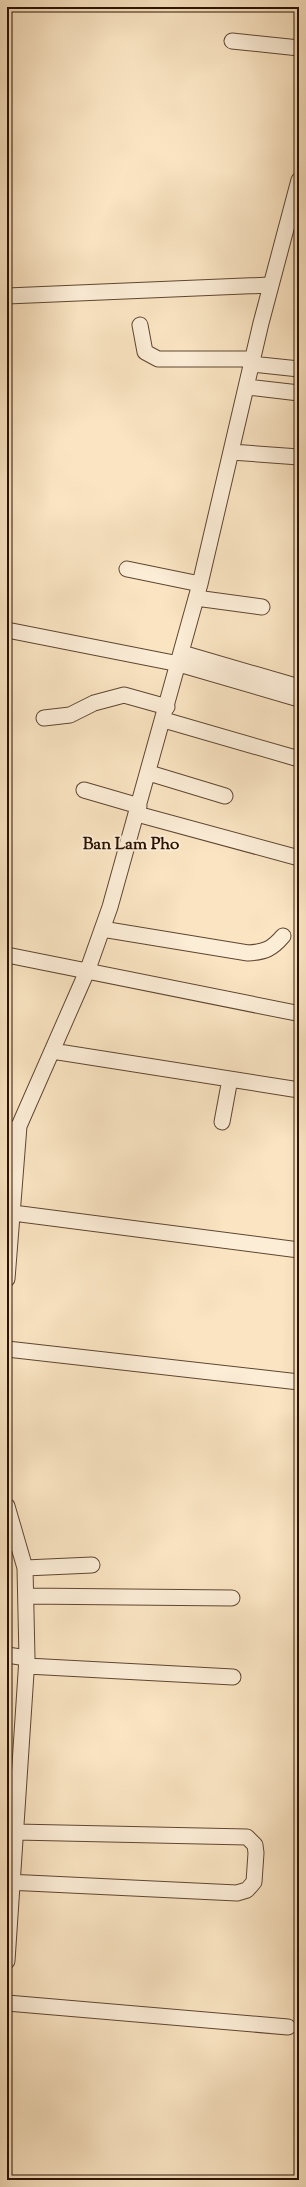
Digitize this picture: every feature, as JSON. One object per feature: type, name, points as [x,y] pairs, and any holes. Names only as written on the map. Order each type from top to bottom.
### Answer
[{"type":"street","points":[[232,41],[299,48]]},
{"type":"street","points":[[7,1279],[19,1126],[88,970],[102,930],[149,773],[198,591],[232,452],[270,285],[299,180]]},
{"type":"street","points":[[7,296],[270,285]]},
{"type":"street","points":[[140,325],[145,352],[158,359],[252,361],[299,369]]},
{"type":"street","points":[[247,387],[299,393]]},
{"type":"street","points":[[232,452],[299,457]]},
{"type":"street","points":[[127,569],[198,591],[262,607]]},
{"type":"street","points":[[7,630],[180,658],[299,687]]},
{"type":"street","points":[[180,658],[299,699]]},
{"type":"street","points":[[44,718],[70,716],[94,703],[124,696],[166,714],[299,759]]},
{"type":"street","points":[[149,773],[225,796]]},
{"type":"street","points":[[84,790],[138,810],[299,858]]},
{"type":"street","points":[[102,930],[248,953],[262,952],[273,947],[283,936]]},
{"type":"street","points":[[7,954],[296,1013]]},
{"type":"street","points":[[52,1051],[293,1089]]},
{"type":"street","points":[[222,1122],[230,1079]]},
{"type":"street","points":[[7,1135],[19,1126]]},
{"type":"street","points":[[13,1213],[299,1250]]},
{"type":"street","points":[[7,1349],[299,1382]]},
{"type":"street","points":[[7,1506],[25,1568],[27,1662],[14,1766],[16,1832],[10,1882],[7,1961]]},
{"type":"street","points":[[25,1568],[92,1565]]},
{"type":"street","points":[[26,1596],[232,1598]]},
{"type":"street","points":[[7,1655],[27,1662],[233,1677]]},
{"type":"street","points":[[10,1882],[237,1893],[247,1890],[254,1882],[256,1853],[254,1845],[247,1837],[16,1832]]},
{"type":"street","points":[[7,2003],[288,2027]]},
{"type":"district","name":"Ban Lam Pho","points":[[131,845]]}]
